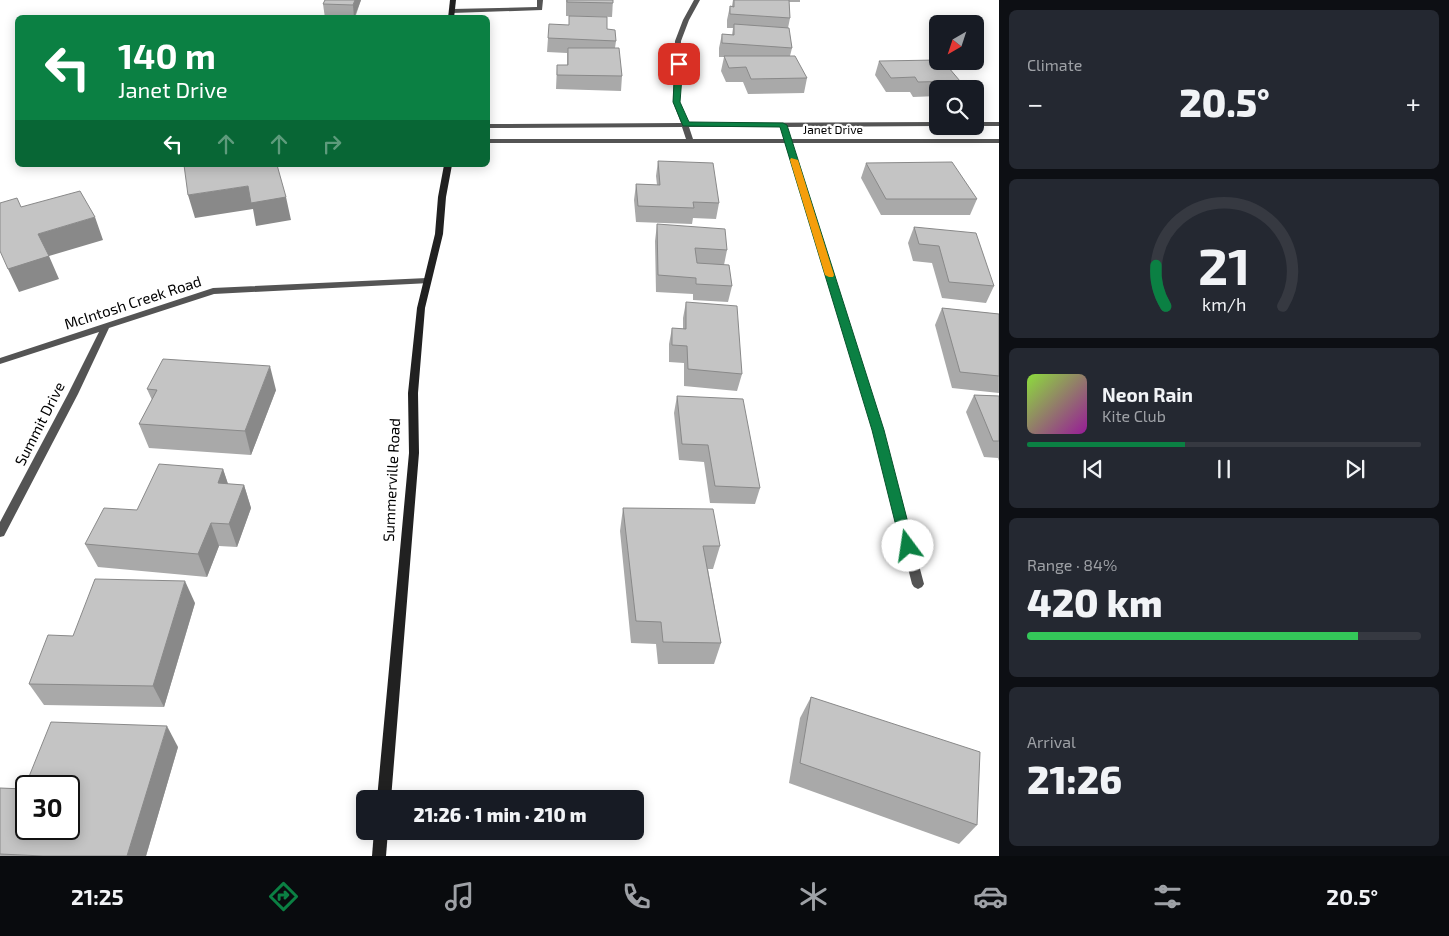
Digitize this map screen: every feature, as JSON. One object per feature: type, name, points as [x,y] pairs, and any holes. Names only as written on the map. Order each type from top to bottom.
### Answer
[{"type":"main road","points":[[451,14],[453,0]]},
{"type":"main road","name":"Summerville Road","points":[[385,790],[414,453],[414,384],[420,308],[439,234],[442,196],[448,167]]},
{"type":"main road","points":[[379,856],[380,840]]},
{"type":"street","points":[[496,0],[496,10]]},
{"type":"street","points":[[451,14],[540,9],[540,0]]},
{"type":"street","points":[[691,142],[676,102],[678,41],[686,20],[697,0]]},
{"type":"street","name":"Janet Drive","points":[[490,126],[929,124]]},
{"type":"street","points":[[984,124],[999,124]]},
{"type":"street","points":[[783,125],[878,430],[918,584]]},
{"type":"street","name":"Janet Drive","points":[[490,141],[999,141]]},
{"type":"street","name":"McIntosh Creek Road","points":[[0,360],[105,328],[213,291],[427,281]]},
{"type":"street","name":"Summit Drive","points":[[0,534],[105,328]]},
{"type":"building","points":[[325,0],[355,0],[353,5],[323,4]]},
{"type":"building","points":[[567,0],[613,0],[613,3],[567,2]]},
{"type":"building","points":[[734,0],[789,0],[790,18],[730,14],[730,6],[734,7]]},
{"type":"building","points":[[569,16],[607,17],[607,29],[615,30],[616,41],[548,38],[549,24],[569,25]]},
{"type":"building","points":[[734,24],[789,28],[792,48],[722,43],[722,34],[734,35]]},
{"type":"building","points":[[568,48],[619,48],[622,76],[557,75],[557,65],[568,65]]},
{"type":"building","points":[[724,56],[795,56],[807,78],[751,79],[746,67],[729,68]]},
{"type":"building","points":[[929,60],[929,70],[951,70],[959,80],[918,82],[915,77],[891,78],[879,61]]},
{"type":"building","points":[[658,161],[713,163],[719,203],[693,202],[694,208],[638,206],[636,184],[660,185]]},
{"type":"building","points":[[952,162],[977,199],[886,199],[866,163]]},
{"type":"building","points":[[184,167],[278,167],[286,197],[251,203],[248,186],[188,195]]},
{"type":"building","points":[[80,191],[95,217],[38,234],[49,256],[8,269],[0,251],[0,203],[17,198],[21,207]]},
{"type":"building","points":[[657,224],[725,229],[727,250],[695,248],[697,263],[729,265],[732,286],[696,284],[696,278],[658,275]]},
{"type":"building","points":[[914,227],[976,233],[994,286],[949,282],[939,246],[919,244]]},
{"type":"building","points":[[686,302],[737,306],[742,374],[688,369],[687,346],[672,345],[672,328],[686,329]]},
{"type":"building","points":[[942,308],[999,314],[999,376],[960,372]]},
{"type":"building","points":[[163,359],[270,366],[245,431],[139,424],[157,390],[147,389]]},
{"type":"building","points":[[974,395],[999,396],[999,441],[993,441]]},
{"type":"building","points":[[677,396],[743,399],[760,488],[715,486],[708,445],[682,444]]},
{"type":"building","points":[[159,464],[223,469],[218,483],[244,485],[229,524],[211,523],[198,554],[85,544],[104,508],[137,510]]},
{"type":"building","points":[[623,508],[713,509],[720,546],[703,546],[721,643],[663,642],[661,622],[636,621]]},
{"type":"building","points":[[95,579],[185,581],[153,686],[29,684],[48,635],[73,636]]},
{"type":"building","points":[[811,697],[980,752],[977,825],[800,763]]},
{"type":"building","points":[[51,722],[167,726],[127,856],[0,854],[0,788],[15,789],[15,840],[80,840],[80,775],[30,775]]},
{"type":"slow traffic","points":[[794,160],[829,275]]},
{"type":"route","points":[[679,64],[676,102],[686,125],[783,125],[878,430],[908,546]]}]
